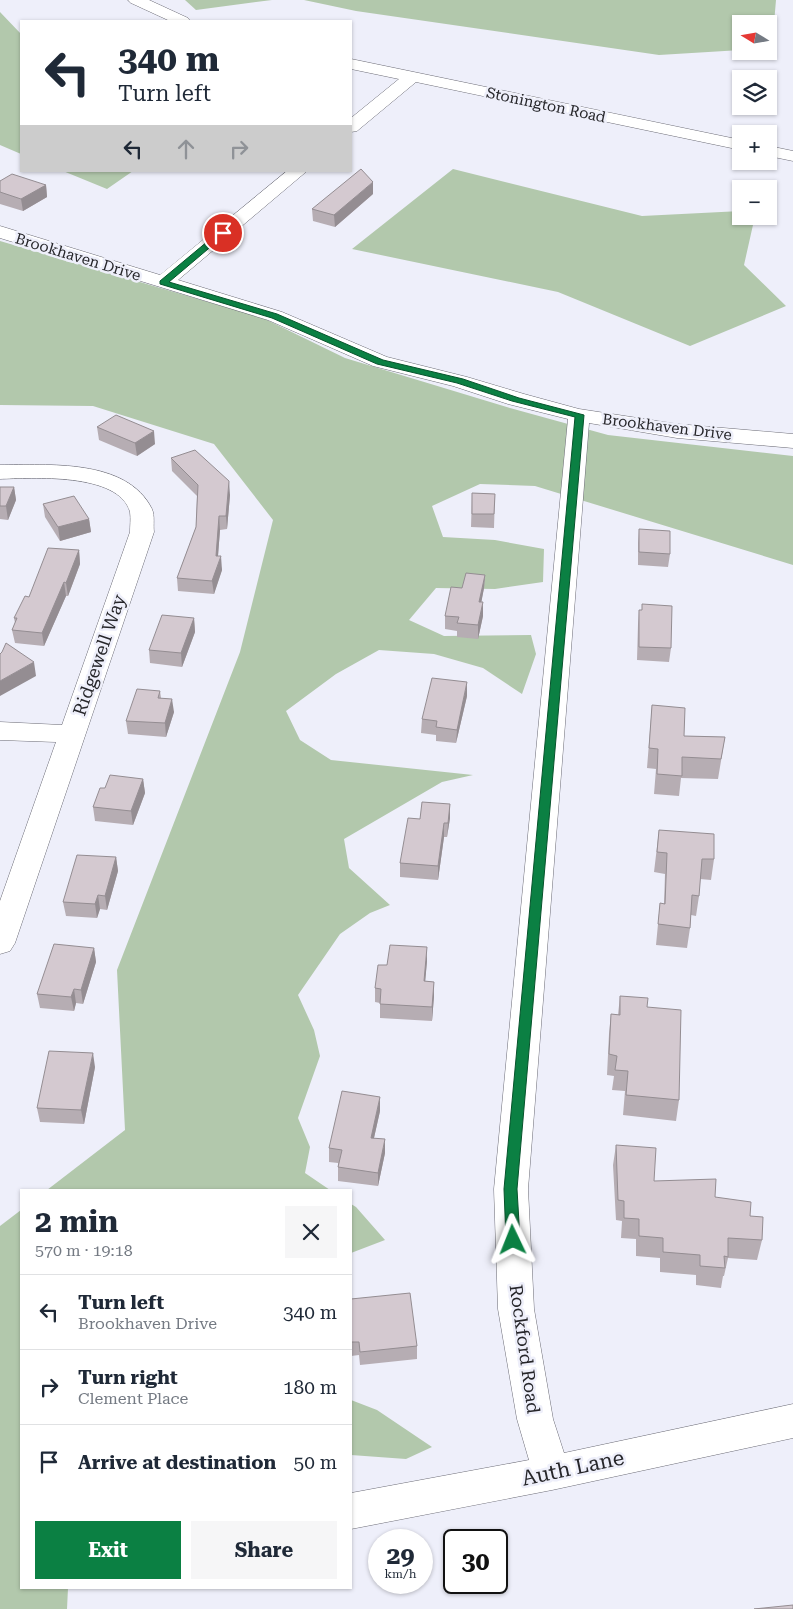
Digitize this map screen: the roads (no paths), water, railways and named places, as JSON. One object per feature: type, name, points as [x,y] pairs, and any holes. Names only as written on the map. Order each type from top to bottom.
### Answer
[{"type":"street","points":[[136,0],[180,20]]},
{"type":"street","name":"Stonington Road","points":[[352,64],[732,143]]},
{"type":"street","points":[[352,126],[412,77]]},
{"type":"street","points":[[777,153],[793,156]]},
{"type":"street","points":[[163,282],[297,172]]},
{"type":"street","name":"Brookhaven Drive","points":[[0,232],[274,316],[380,362],[460,381],[516,400],[579,415],[677,431],[793,441]]},
{"type":"street","name":"Rockford Road","points":[[552,1473],[535,1419],[516,1309],[511,1189],[579,415]]},
{"type":"street","name":"Ridgewell Way","points":[[0,472],[70,472],[95,477],[124,491],[141,510],[142,532],[0,943]]},
{"type":"street","points":[[0,731],[71,734]]},
{"type":"street","name":"Auth Lane","points":[[352,1511],[552,1473],[793,1421]]}]
